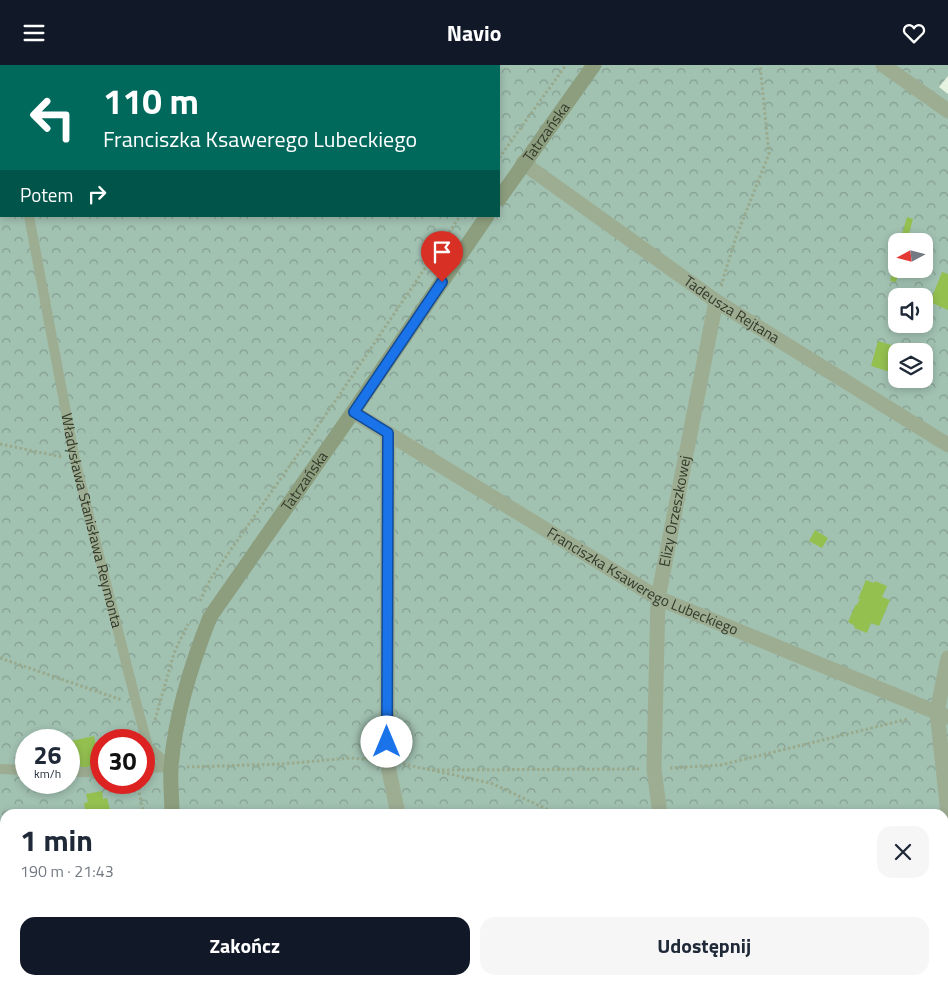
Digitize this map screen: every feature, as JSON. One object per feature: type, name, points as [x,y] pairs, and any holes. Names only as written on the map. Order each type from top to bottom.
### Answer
[{"type":"street","name":"Tatrzańska","points":[[500,198],[594,65]]},
{"type":"street","points":[[883,65],[948,111]]},
{"type":"street","name":"Tadeusza Rejtana","points":[[523,163],[716,301],[948,445]]},
{"type":"street","name":"Tatrzańska","points":[[171,767],[182,701],[195,654],[210,617],[354,412],[486,217]]},
{"type":"street","name":"Elizy Orzeszkowej","points":[[659,809],[654,769],[658,599],[716,301]]},
{"type":"street","name":"Franciszka Ksawerego Lubeckiego","points":[[354,412],[658,599],[943,714]]},
{"type":"street","points":[[388,433],[387,761],[397,809]]},
{"type":"street","points":[[948,658],[943,714],[948,809]]},
{"type":"street","points":[[171,767],[172,809]]},
{"type":"lane","name":"Władysława Stanisława Reymonta","points":[[29,217],[75,460],[137,706],[148,747],[171,767]]},
{"type":"lane","points":[[155,768],[171,767]]},
{"type":"lane","points":[[0,769],[15,770]]},
{"type":"path","points":[[500,157],[566,65]]},
{"type":"path","points":[[716,301],[736,237],[769,154],[760,65]]},
{"type":"path","points":[[0,444],[75,460]]},
{"type":"path","points":[[0,657],[137,706]]},
{"type":"path","points":[[432,770],[654,769],[721,765],[910,719]]},
{"type":"path","points":[[171,767],[282,764],[350,758],[387,761],[491,783],[546,809]]},
{"type":"path","points":[[139,794],[143,809]]},
{"type":"green space","points":[[500,65],[948,65],[948,76],[939,87],[948,94],[948,809],[0,809],[0,217],[500,217]]},
{"type":"building","points":[[907,217],[913,219],[909,233],[902,233]]},
{"type":"building","points":[[942,272],[948,274],[948,310],[933,303],[933,294]]},
{"type":"building","points":[[891,278],[897,278],[896,282],[890,281]]},
{"type":"building","points":[[878,341],[888,344],[888,371],[871,366]]},
{"type":"building","points":[[815,530],[828,538],[822,548],[809,541]]},
{"type":"building","points":[[866,580],[874,583],[875,581],[887,586],[882,597],[890,600],[879,626],[871,623],[867,633],[854,628],[855,626],[848,622],[860,599],[858,599]]},
{"type":"building","points":[[90,737],[90,766],[81,768],[80,764],[80,739]]},
{"type":"building","points":[[86,794],[102,794],[103,799],[107,798],[110,809],[85,809],[84,803],[88,802]]},
{"type":"route","points":[[387,742],[388,433],[354,412],[442,282]]}]
